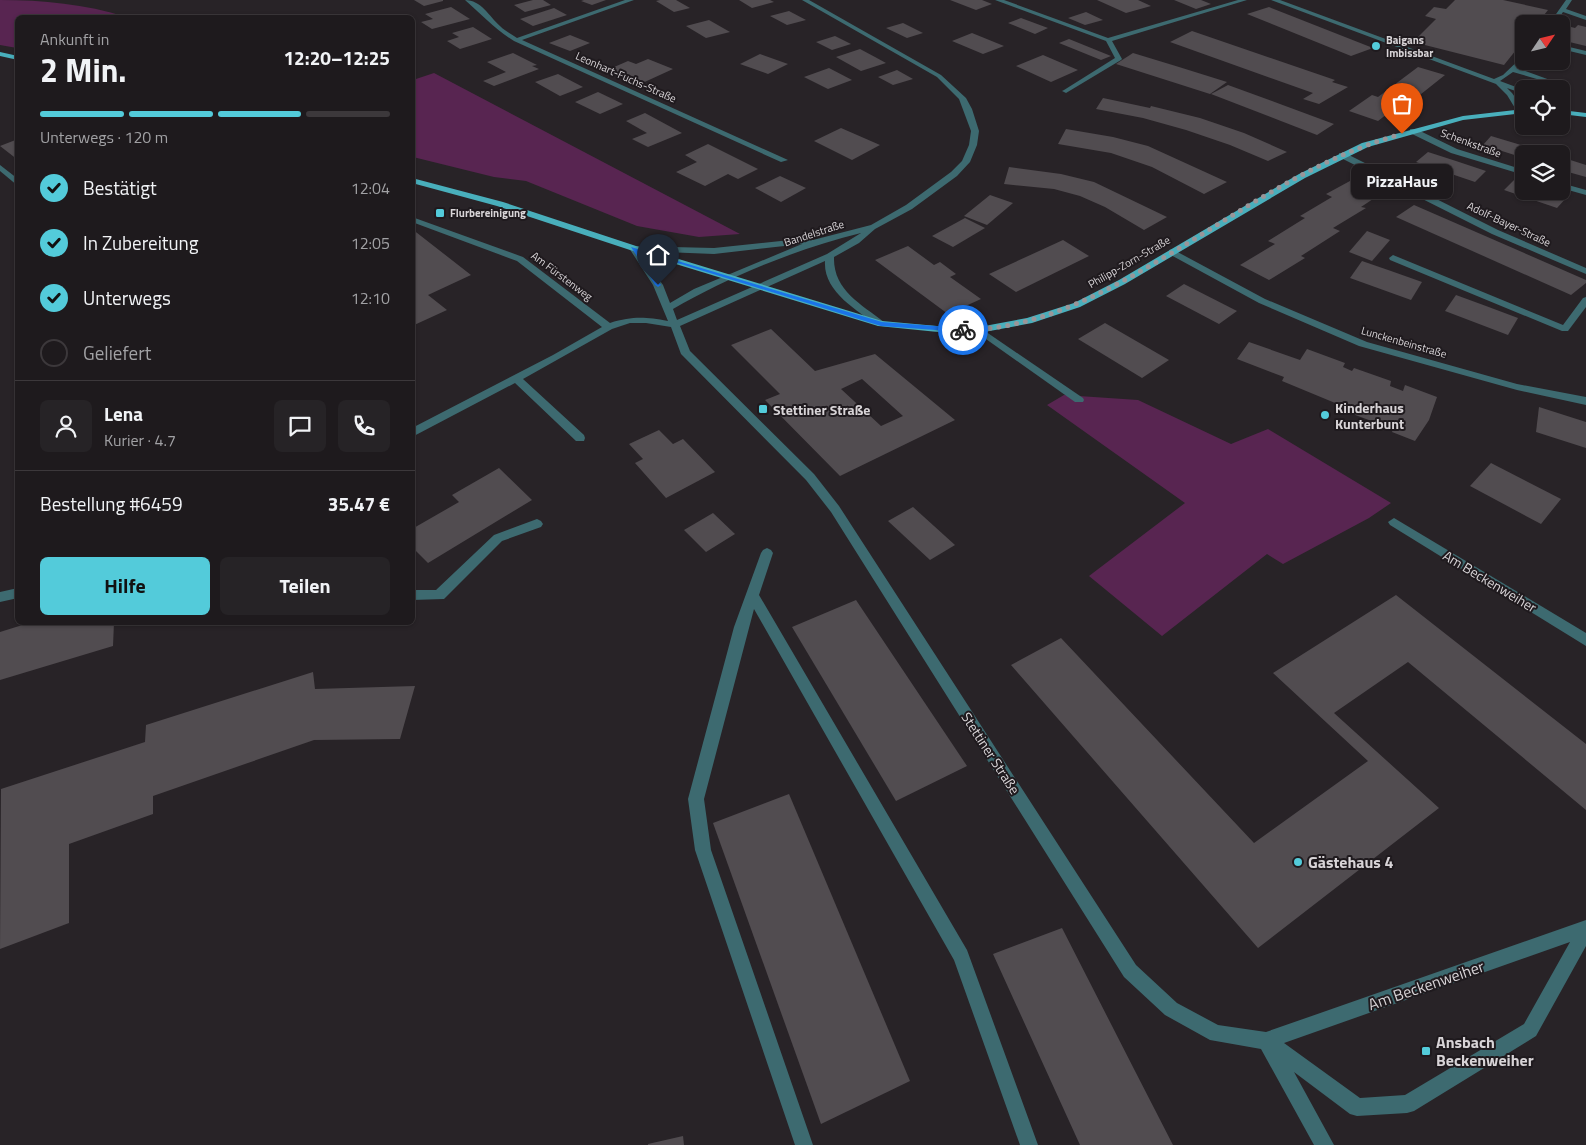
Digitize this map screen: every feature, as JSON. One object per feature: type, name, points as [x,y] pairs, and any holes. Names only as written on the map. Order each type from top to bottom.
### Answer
[{"type":"main road","points":[[0,54],[15,57]]},
{"type":"main road","name":"Philipp-Zorn-Straße","points":[[729,277],[881,324],[948,330],[979,330],[1029,321],[1078,305],[1122,282],[1265,197],[1342,155],[1365,145],[1463,118],[1515,112]]},
{"type":"main road","points":[[1570,113],[1586,115]]},
{"type":"main road","points":[[415,181],[500,204],[633,248],[729,277]]},
{"type":"street","name":"Leonhart-Fuchs-Straße","points":[[468,0],[476,5],[499,29],[516,40],[784,160]]},
{"type":"street","points":[[516,40],[631,0]]},
{"type":"street","name":"Bandelstraße","points":[[729,277],[821,240],[874,226],[909,207],[954,174],[966,162],[973,146],[975,131],[973,120],[962,98],[939,76],[805,0]]},
{"type":"street","points":[[998,0],[1108,40],[1244,0]]},
{"type":"street","points":[[1274,0],[1515,89]]},
{"type":"street","points":[[1558,15],[1569,0]]},
{"type":"street","points":[[1562,10],[1586,18]]},
{"type":"street","points":[[1066,91],[1119,59],[1108,40]]},
{"type":"street","points":[[1570,49],[1586,53]]},
{"type":"street","points":[[1495,81],[1505,76],[1515,66]]},
{"type":"street","points":[[1512,69],[1547,80]]},
{"type":"street","points":[[1495,81],[1515,101]]},
{"type":"street","name":"Schenkstraße","points":[[1413,131],[1454,151],[1515,171]]},
{"type":"street","name":"Adolf-Bayer-Straße","points":[[1342,155],[1495,232],[1586,271]]},
{"type":"street","points":[[0,167],[15,181]]},
{"type":"street","points":[[1570,188],[1586,193]]},
{"type":"street","name":"Am Fürstenweg","points":[[415,220],[520,259],[609,327]]},
{"type":"street","points":[[415,431],[557,357],[609,327],[629,320],[646,320],[674,325],[830,256],[856,241],[874,226]]},
{"type":"street","points":[[633,248],[714,251],[821,240]]},
{"type":"street","name":"Stettiner Straße","points":[[633,248],[661,291],[686,352],[699,368],[810,478],[835,509],[1130,971],[1170,1009],[1216,1034],[1266,1041]]},
{"type":"street","name":"Lunckenbeinstraße","points":[[1172,252],[1262,301],[1363,344],[1517,387],[1586,401]]},
{"type":"street","points":[[830,256],[828,266],[836,288],[881,324]]},
{"type":"street","points":[[1393,258],[1565,329],[1586,300]]},
{"type":"street","points":[[668,308],[697,291],[729,277]]},
{"type":"street","points":[[979,330],[1079,400]]},
{"type":"street","points":[[516,378],[580,438]]},
{"type":"street","name":"Am Beckenweiher","points":[[1394,522],[1586,640]]},
{"type":"street","points":[[415,595],[439,595],[498,538],[537,524]]},
{"type":"street","points":[[767,553],[741,627],[696,799],[703,850],[804,1145]]},
{"type":"street","points":[[0,597],[15,594]]},
{"type":"street","points":[[752,596],[961,956],[1030,1145]]},
{"type":"street","points":[[1266,1041],[1357,1107],[1407,1104],[1530,1030],[1586,929]]},
{"type":"street","name":"Am Beckenweiher","points":[[1266,1041],[1586,929]]},
{"type":"street","points":[[1266,1041],[1325,1145]]},
{"type":"shaded area","points":[[0,0],[64,4],[118,15],[15,15],[15,48],[0,45]]},
{"type":"shaded area","points":[[434,73],[740,234],[699,237],[637,226],[526,181],[494,177],[415,157],[415,79]]},
{"type":"shaded area","points":[[1064,395],[1138,400],[1231,444],[1268,429],[1391,503],[1369,518],[1283,564],[1267,554],[1162,636],[1089,576],[1185,503],[1047,405]]},
{"type":"building","points":[[414,0],[443,0],[443,1],[424,6]]},
{"type":"building","points":[[533,0],[543,0],[551,5],[525,12],[514,5]]},
{"type":"building","points":[[606,0],[592,5],[581,1]]},
{"type":"building","points":[[676,0],[690,8],[674,12],[656,1]]},
{"type":"building","points":[[739,0],[770,0],[774,2],[752,8]]},
{"type":"building","points":[[950,0],[982,0],[992,4],[976,10]]},
{"type":"building","points":[[1097,0],[1138,0],[1151,6],[1126,13]]},
{"type":"building","points":[[1174,0],[1201,0],[1211,4],[1196,9]]},
{"type":"building","points":[[1455,0],[1503,0],[1548,10],[1544,15],[1515,15],[1515,51],[1504,65],[1413,42],[1436,19],[1425,16],[1434,7],[1446,9]]},
{"type":"building","points":[[451,7],[470,19],[432,29],[421,22],[433,19],[425,14]]},
{"type":"building","points":[[1269,7],[1373,48],[1351,56],[1247,14]]},
{"type":"building","points":[[554,8],[567,15],[533,26],[520,19]]},
{"type":"building","points":[[789,11],[806,20],[787,25],[770,16]]},
{"type":"building","points":[[1086,12],[1103,20],[1085,25],[1068,18]]},
{"type":"building","points":[[1021,18],[1048,28],[1035,34],[1008,23]]},
{"type":"building","points":[[709,20],[730,32],[706,38],[686,26]]},
{"type":"building","points":[[903,23],[923,33],[907,38],[886,28]]},
{"type":"building","points":[[1578,25],[1586,27],[1586,46],[1570,42],[1570,27],[1575,28]]},
{"type":"building","points":[[473,27],[492,39],[460,49],[447,41],[459,37],[452,33]]},
{"type":"building","points":[[1192,31],[1335,80],[1332,82],[1348,87],[1319,104],[1303,99],[1313,93],[1170,42]]},
{"type":"building","points":[[972,33],[1004,46],[983,54],[952,41]]},
{"type":"building","points":[[570,35],[590,43],[570,51],[549,43]]},
{"type":"building","points":[[835,36],[851,44],[832,50],[816,42]]},
{"type":"building","points":[[1069,39],[1111,56],[1101,60],[1059,43]]},
{"type":"building","points":[[860,49],[886,63],[861,71],[836,57]]},
{"type":"building","points":[[513,53],[537,65],[532,66],[539,69],[494,86],[483,81],[506,72],[487,62]]},
{"type":"building","points":[[1133,53],[1227,82],[1210,94],[1116,64]]},
{"type":"building","points":[[760,54],[788,64],[768,74],[740,64]]},
{"type":"building","points":[[1043,55],[1078,70],[1051,82],[1016,66]]},
{"type":"building","points":[[648,59],[673,69],[638,85],[605,71],[628,61],[636,64]]},
{"type":"building","points":[[1418,67],[1445,75],[1406,106],[1400,104],[1378,121],[1349,111],[1372,95],[1378,97]]},
{"type":"building","points":[[829,68],[852,80],[828,89],[804,77]]},
{"type":"building","points":[[897,70],[913,79],[893,85],[878,77]]},
{"type":"building","points":[[558,74],[583,87],[560,96],[535,82]]},
{"type":"building","points":[[1228,85],[1334,124],[1317,135],[1211,94]]},
{"type":"building","points":[[598,92],[623,104],[600,114],[575,102]]},
{"type":"building","points":[[1103,98],[1150,108],[1151,106],[1200,118],[1244,133],[1287,152],[1268,161],[1230,145],[1186,130],[1143,118],[1096,109]]},
{"type":"building","points":[[645,113],[682,133],[648,147],[632,139],[647,133],[626,121]]},
{"type":"building","points":[[841,128],[880,145],[852,160],[814,141]]},
{"type":"building","points":[[1066,129],[1113,137],[1148,146],[1227,182],[1204,194],[1152,167],[1111,153],[1058,144]]},
{"type":"building","points":[[1491,136],[1521,145],[1515,145],[1515,155],[1483,145]]},
{"type":"building","points":[[15,140],[15,158],[0,146]]},
{"type":"building","points":[[708,144],[758,169],[738,179],[728,174],[705,186],[676,172],[697,162],[685,155]]},
{"type":"building","points":[[1428,152],[1486,171],[1475,182],[1416,162]]},
{"type":"building","points":[[1570,160],[1586,165],[1586,177],[1570,173]]},
{"type":"building","points":[[1009,167],[1061,174],[1094,182],[1167,217],[1144,230],[1105,207],[1080,196],[1054,189],[1004,184]]},
{"type":"building","points":[[1361,175],[1391,187],[1361,207],[1366,208],[1333,228],[1340,231],[1301,256],[1305,258],[1269,280],[1240,265],[1275,244],[1268,241],[1305,218],[1300,216],[1332,197],[1326,194]]},
{"type":"building","points":[[780,176],[806,188],[781,202],[755,188]]},
{"type":"building","points":[[1515,179],[1515,194],[1504,190]]},
{"type":"building","points":[[990,195],[1013,203],[987,225],[964,216]]},
{"type":"building","points":[[1533,200],[1564,200],[1557,208]]},
{"type":"building","points":[[1414,205],[1586,280],[1586,283],[1571,295],[1396,217]]},
{"type":"building","points":[[965,218],[985,228],[953,247],[932,236]]},
{"type":"building","points":[[415,231],[471,275],[428,295],[447,310],[415,325]]},
{"type":"building","points":[[1367,231],[1390,240],[1372,261],[1349,252]]},
{"type":"building","points":[[1063,240],[1089,256],[1016,292],[989,274]]},
{"type":"building","points":[[908,246],[934,265],[940,262],[956,274],[950,277],[981,299],[948,314],[875,260]]},
{"type":"building","points":[[1362,261],[1422,282],[1411,300],[1350,278]]},
{"type":"building","points":[[1184,284],[1237,311],[1219,324],[1166,296]]},
{"type":"building","points":[[1456,295],[1518,318],[1508,335],[1445,311]]},
{"type":"building","points":[[1105,323],[1169,360],[1142,378],[1078,339]]},
{"type":"building","points":[[771,329],[815,371],[875,354],[955,420],[840,476],[765,400],[780,394],[731,345]],"holes":[[[862,379],[903,416],[881,426],[841,389]]]},
{"type":"building","points":[[1249,342],[1300,360],[1307,349],[1345,363],[1343,367],[1352,371],[1354,368],[1391,381],[1390,386],[1403,391],[1405,385],[1437,397],[1429,420],[1415,441],[1392,432],[1393,429],[1350,413],[1352,410],[1282,381],[1284,377],[1237,359]]},
{"type":"building","points":[[1539,407],[1586,422],[1586,448],[1536,432]]},
{"type":"building","points":[[659,430],[673,444],[683,439],[715,472],[666,498],[635,463],[643,459],[629,444]]},
{"type":"building","points":[[1491,463],[1561,499],[1541,524],[1470,486]]},
{"type":"building","points":[[499,468],[532,500],[428,563],[415,550],[415,527],[459,502],[452,495]]},
{"type":"building","points":[[913,507],[955,545],[930,560],[888,521]]},
{"type":"building","points":[[713,513],[735,534],[706,552],[684,530]]},
{"type":"building","points":[[1396,595],[1586,744],[1586,810],[1408,662],[1334,713],[1439,808],[1258,948],[1011,665],[1061,638],[1254,843],[1368,761],[1273,673]]},
{"type":"building","points":[[856,600],[967,766],[896,801],[792,627]]},
{"type":"building","points":[[22,625],[114,625],[113,646],[0,680],[0,632]]},
{"type":"building","points":[[313,672],[315,689],[415,686],[400,739],[314,740],[153,796],[153,814],[69,844],[69,923],[0,949],[1,789],[145,742],[146,725]]},
{"type":"building","points":[[789,794],[910,1081],[821,1124],[713,823]]},
{"type":"building","points":[[1062,928],[1173,1145],[1080,1145],[993,954]]},
{"type":"building","points":[[683,1136],[684,1145],[648,1145],[648,1144]]},
{"type":"way so far","points":[[963,330],[1003,327],[1029,321],[1078,305],[1122,282],[1302,176],[1365,145],[1402,134]]},
{"type":"place","name":"Baigans Imbissbar","points":[[1376,46]]},
{"type":"place","name":"PizzaHaus","points":[[1402,134]]},
{"type":"place","name":"Flurbereinigung","points":[[440,213]]},
{"type":"place","name":"Stettiner Straße","points":[[763,409]]},
{"type":"place","name":"Kinderhaus Kunterbunt","points":[[1325,415]]},
{"type":"place","name":"Gästehaus 4","points":[[1298,862]]},
{"type":"place","name":"Ansbach Beckenweiher","points":[[1426,1051]]},
{"type":"route","points":[[658,285],[633,248],[881,324],[915,328],[963,330]]}]
